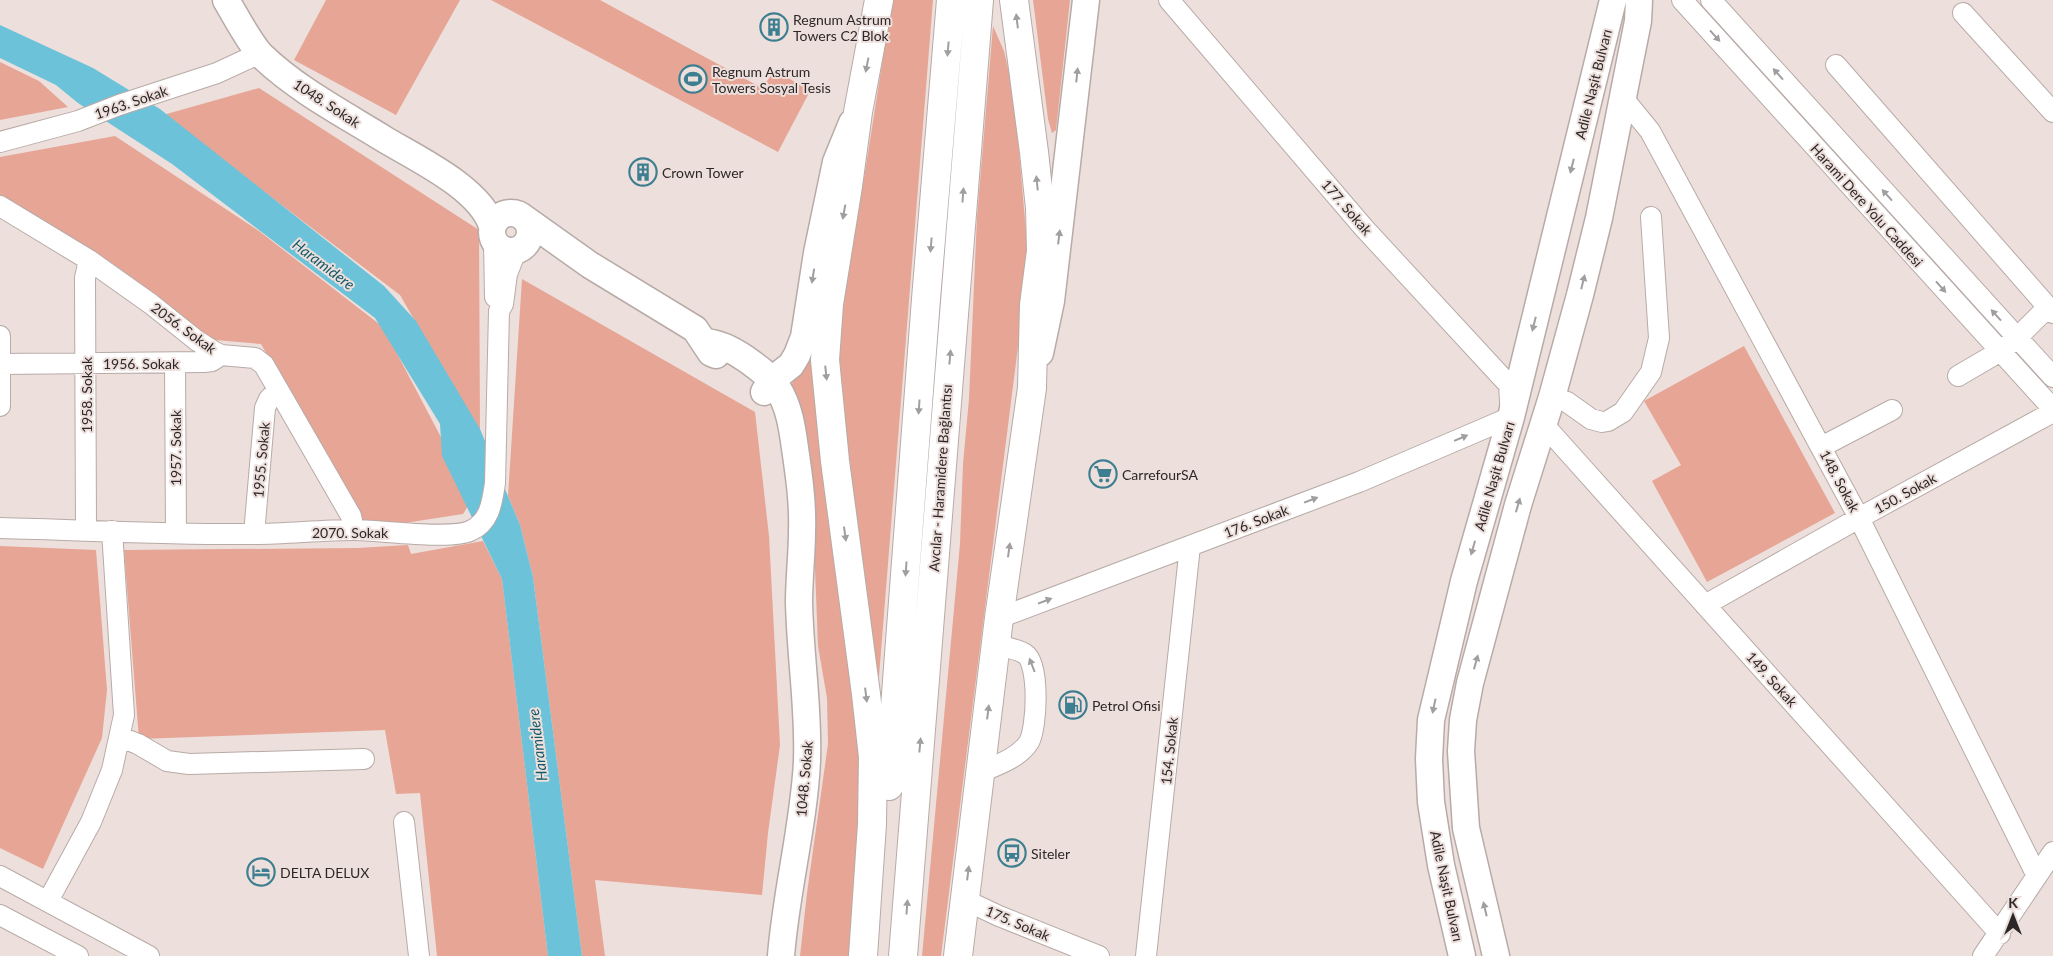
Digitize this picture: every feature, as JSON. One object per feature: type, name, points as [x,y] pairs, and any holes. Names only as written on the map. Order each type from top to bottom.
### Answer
[{"type":"highway","points":[[863,956],[870,861],[873,757],[835,461],[825,360],[829,304],[858,112],[879,0]]},
{"type":"highway","name":"Avcılar - Haramidere Bağlantısı","points":[[876,956],[926,299],[952,0]]},
{"type":"highway","name":"Avcılar - Haramidere Bağlantısı","points":[[903,956],[979,0]]},
{"type":"highway","points":[[958,956],[999,618],[1032,388],[1034,305],[1040,251],[1040,208],[1014,0]]},
{"type":"main road","name":"1048. Sokak","points":[[226,0],[260,54],[288,77],[326,104],[452,181]]},
{"type":"main road","points":[[1032,388],[1051,301],[1086,0]]},
{"type":"main road","name":"Adile Naşit Bulvarı","points":[[1462,956],[1441,866],[1431,802],[1428,759],[1430,720],[1464,581],[1511,417],[1612,4]]},
{"type":"main road","points":[[1496,956],[1466,828],[1461,751],[1463,720],[1470,683],[1518,505],[1552,397],[1599,218],[1641,7]]},
{"type":"main road","points":[[452,181],[484,194],[521,216],[590,265],[694,330],[705,342],[717,342],[744,358],[768,386],[791,365],[804,336],[817,253],[836,162],[858,112]]},
{"type":"main road","points":[[452,181],[485,210],[507,242],[554,249],[590,265]]},
{"type":"main road","points":[[507,242],[497,218],[504,213],[521,216]]},
{"type":"main road","name":"1048. Sokak","points":[[768,386],[788,410],[800,488],[802,528],[799,600],[808,734],[807,764],[784,922],[781,956]]},
{"type":"main road","points":[[1511,417],[1544,425]]},
{"type":"main road","points":[[1464,581],[1495,590]]},
{"type":"street","name":"177. Sokak","points":[[1169,0],[1364,228],[1509,385],[1511,417]]},
{"type":"street","name":"Harami Dere Yolu Caddesi","points":[[1682,0],[2053,411]]},
{"type":"street","name":"Harami Dere Yolu Caddesi","points":[[1712,0],[2053,377]]},
{"type":"street","points":[[1963,13],[2050,102]]},
{"type":"street","name":"1963. Sokak","points":[[0,142],[78,121],[119,105],[217,73],[260,54]]},
{"type":"street","points":[[1836,65],[2050,310],[1999,352],[1958,376]]},
{"type":"street","name":"148. Sokak","points":[[1623,98],[1650,131],[1859,518],[2037,876]]},
{"type":"street","name":"2056. Sokak","points":[[0,206],[89,260],[151,304],[196,340],[221,355],[255,358],[264,365],[350,516],[354,530]]},
{"type":"street","points":[[1552,397],[1568,402],[1591,419],[1602,422],[1608,421],[1623,412],[1651,372],[1659,338],[1651,217]]},
{"type":"street","name":"2070. Sokak","points":[[0,528],[254,534],[354,530],[448,535],[468,532],[482,525],[492,502],[495,483],[499,311],[495,303],[493,287],[507,242]]},
{"type":"street","name":"1958. Sokak","points":[[86,530],[85,278],[89,260]]},
{"type":"street","points":[[0,336],[0,406]]},
{"type":"street","name":"1956. Sokak","points":[[1,364],[86,362],[175,363],[212,361],[221,355]]},
{"type":"street","name":"1957. Sokak","points":[[175,363],[176,532]]},
{"type":"street","name":"1955. Sokak","points":[[254,534],[265,408],[269,399],[278,390]]},
{"type":"street","points":[[1821,447],[1892,410]]},
{"type":"street","name":"150. Sokak","points":[[1705,605],[2053,411]]},
{"type":"street","name":"176. Sokak","points":[[999,618],[1359,482],[1511,417]]},
{"type":"street","name":"149. Sokak","points":[[1544,425],[2000,934]]},
{"type":"street","points":[[48,901],[91,822],[112,770],[124,715],[112,531]]},
{"type":"street","name":"154. Sokak","points":[[1146,956],[1190,546]]},
{"type":"street","points":[[981,772],[1016,755],[1028,743],[1033,732],[1035,672],[1032,660],[1025,653],[996,645]]},
{"type":"street","points":[[120,737],[138,744],[167,761],[189,764],[364,759]]},
{"type":"street","points":[[404,822],[419,956]]},
{"type":"street","points":[[1983,956],[2000,934],[2053,852]]},
{"type":"street","points":[[0,876],[149,956]]},
{"type":"street","name":"175. Sokak","points":[[965,900],[999,916],[1099,956]]},
{"type":"street","points":[[0,915],[78,956]]},
{"type":"shaded area","points":[[326,0],[460,0],[396,115],[294,60]]},
{"type":"shaded area","name":"Regnum Astrum Towers Sosyal Tesis","points":[[491,0],[600,0],[762,88],[775,70],[810,91],[778,152]]},
{"type":"shaded area","points":[[892,0],[933,0],[878,689],[836,382],[842,303]]},
{"type":"shaded area","points":[[1033,0],[1070,0],[1056,130],[1052,133],[1048,119]]},
{"type":"shaded area","points":[[993,26],[1004,51],[1014,94],[1027,243],[1024,299],[941,956],[922,956],[960,544],[977,217]]},
{"type":"shaded area","points":[[0,62],[39,81],[68,107],[0,120]]},
{"type":"shaded area","points":[[259,88],[479,230],[480,434],[400,295],[163,115]]},
{"type":"shaded area","points":[[115,136],[259,231],[383,327],[473,498],[463,514],[366,529],[261,344],[215,340],[0,195],[0,157]]},
{"type":"shaded area","points":[[522,279],[755,412],[769,536],[780,745],[762,895],[595,880],[605,956],[582,956],[533,577],[520,525],[508,496]]},
{"type":"shaded area","points":[[815,338],[864,736],[852,956],[800,956],[828,744],[827,698],[818,646],[814,544],[791,385],[803,366]]},
{"type":"shaded area","points":[[1744,346],[1835,513],[1707,582],[1652,481],[1681,465],[1644,401]]},
{"type":"shaded area","points":[[483,541],[502,579],[548,956],[437,956],[420,793],[396,794],[385,730],[139,739],[124,550],[358,548],[408,545],[411,554]]},
{"type":"shaded area","points":[[0,546],[96,550],[107,690],[102,738],[43,869],[0,848]]},
{"type":"water","name":"Haramidere","points":[[0,25],[93,68],[160,109],[384,286],[416,321],[480,429],[520,525],[533,577],[582,956],[548,956],[502,579],[442,456],[440,424],[375,318],[172,164],[78,103],[56,85],[0,58]]},
{"type":"place","name":"Regnum Astrum Towers C2 Blok","points":[[774,27]]},
{"type":"place","name":"Regnum Astrum Towers Sosyal Tesis","points":[[693,79]]},
{"type":"place","name":"Crown Tower","points":[[643,172]]},
{"type":"place","name":"CarrefourSA","points":[[1103,474]]},
{"type":"place","name":"Petrol Ofisi","points":[[1073,705]]},
{"type":"place","name":"Siteler","points":[[1012,853]]},
{"type":"place","name":"DELTA DELUX","points":[[261,872]]}]
